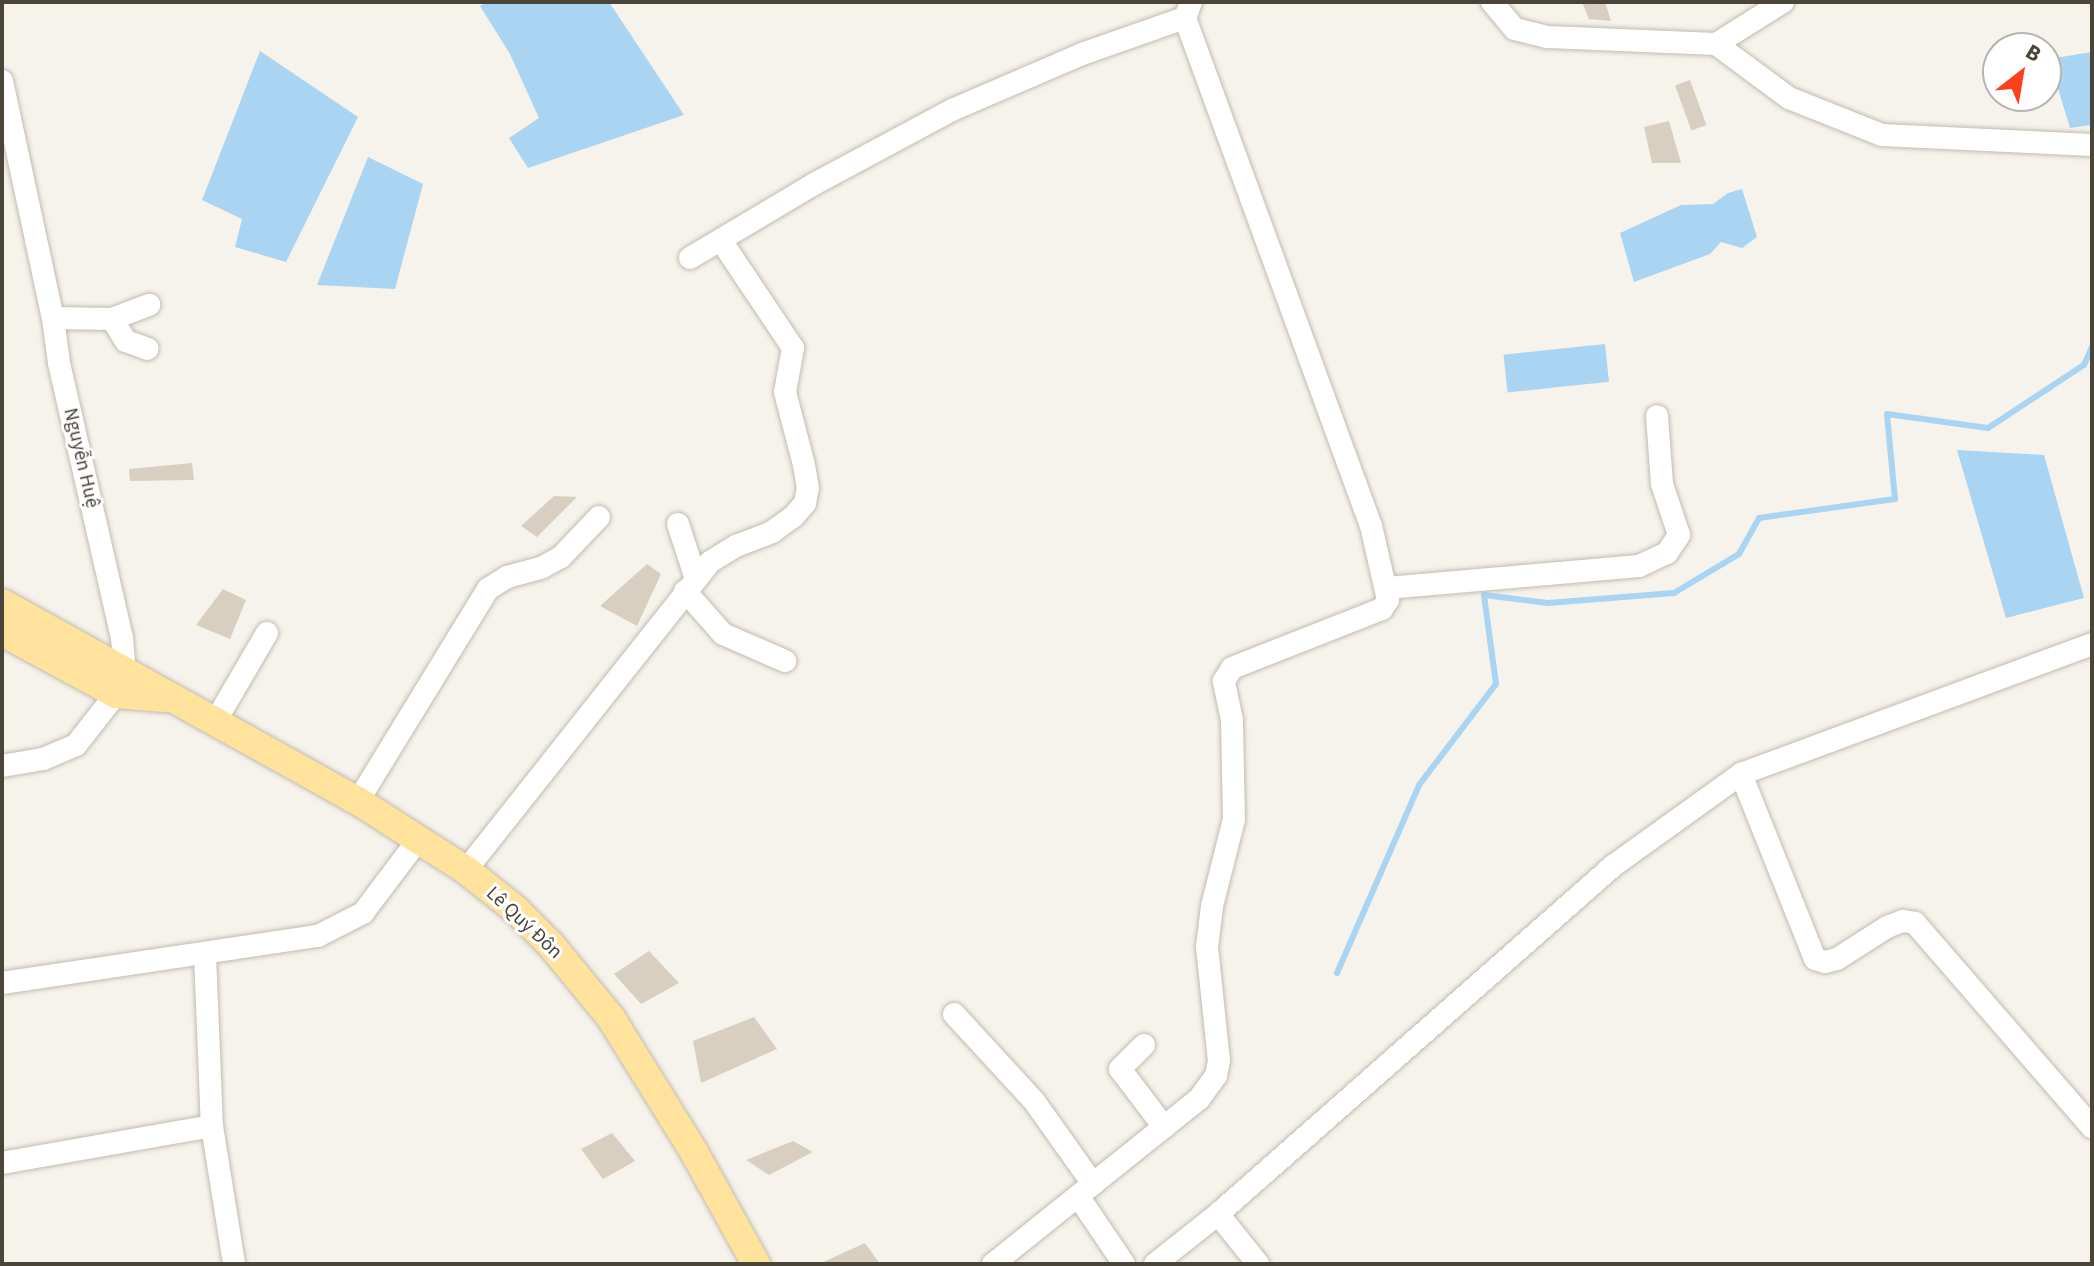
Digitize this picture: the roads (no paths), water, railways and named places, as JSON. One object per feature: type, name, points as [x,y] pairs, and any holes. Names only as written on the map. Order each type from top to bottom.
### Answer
[{"type":"main road","name":"Lê Quý Đôn","points":[[2,603],[121,684]]},
{"type":"main road","name":"Lê Quý Đôn","points":[[2,632],[121,684],[177,698],[358,801],[466,870],[515,909],[551,945],[611,1018],[694,1152],[756,1264]]},
{"type":"street","points":[[1492,2],[1515,29],[1548,37],[1716,44],[1789,98],[1882,135],[2092,145]]},
{"type":"street","points":[[1716,44],[1783,2]]},
{"type":"street","points":[[690,258],[722,242],[814,184],[952,110],[1188,10],[1371,526],[1387,588],[1388,600],[1382,609],[1241,662],[1232,668],[1224,681],[1232,720],[1234,819],[1220,868],[1207,947],[1219,1061],[1216,1076],[1199,1099],[993,1264]]},
{"type":"street","name":"Nguyễn Huệ","points":[[2,81],[53,318],[59,363],[122,638],[121,684]]},
{"type":"street","points":[[466,870],[691,585],[723,554],[772,532],[793,517],[805,503],[808,488],[785,392],[793,348],[722,242]]},
{"type":"street","points":[[53,318],[112,319],[149,305]]},
{"type":"street","points":[[112,319],[126,341],[148,349]]},
{"type":"street","points":[[1387,588],[1639,566],[1667,553],[1679,535],[1662,484],[1657,416]]},
{"type":"street","points":[[358,801],[488,589],[507,577],[541,568],[561,557],[599,517]]},
{"type":"street","points":[[678,524],[691,585],[734,642],[785,661]]},
{"type":"street","points":[[215,722],[267,633]]},
{"type":"street","points":[[1155,1264],[1218,1214],[1613,866],[1741,774],[2092,644]]},
{"type":"street","points":[[2,766],[43,759],[76,745],[121,684]]},
{"type":"street","points":[[1741,774],[1815,959],[1825,962],[1837,959],[1887,927],[1903,921],[1915,923],[2092,1127]]},
{"type":"street","points":[[2,983],[318,936],[363,913],[418,840]]},
{"type":"street","points":[[205,954],[212,1126],[234,1264]]},
{"type":"street","points":[[954,1014],[1034,1101],[1086,1190],[1124,1264]]},
{"type":"street","points":[[1144,1045],[1120,1069],[1164,1127]]},
{"type":"street","points":[[2,1163],[212,1126]]},
{"type":"street","points":[[1218,1214],[1258,1264]]},
{"type":"water","points":[[486,2],[609,2],[684,115],[528,168],[509,138],[539,118],[510,54],[480,6]]},
{"type":"water","points":[[260,51],[358,117],[286,262],[235,247],[242,219],[202,200]]},
{"type":"water","points":[[2092,52],[2092,125],[2070,128],[2062,102],[2062,57]]},
{"type":"water","points":[[368,157],[423,184],[395,289],[317,285]]},
{"type":"water","points":[[1742,189],[1757,237],[1742,248],[1721,242],[1710,254],[1634,282],[1620,233],[1681,205],[1713,204],[1728,193]]},
{"type":"water","points":[[1605,344],[1609,382],[1508,392],[1504,355]]},
{"type":"water","points":[[1957,450],[2044,455],[2084,598],[2006,618]]},
{"type":"waterway","points":[[1337,973],[1419,785],[1496,684],[1484,595],[1548,603],[1674,593],[1739,554],[1759,518],[1895,499],[1887,414],[1988,428],[2084,365],[2092,347]]}]
